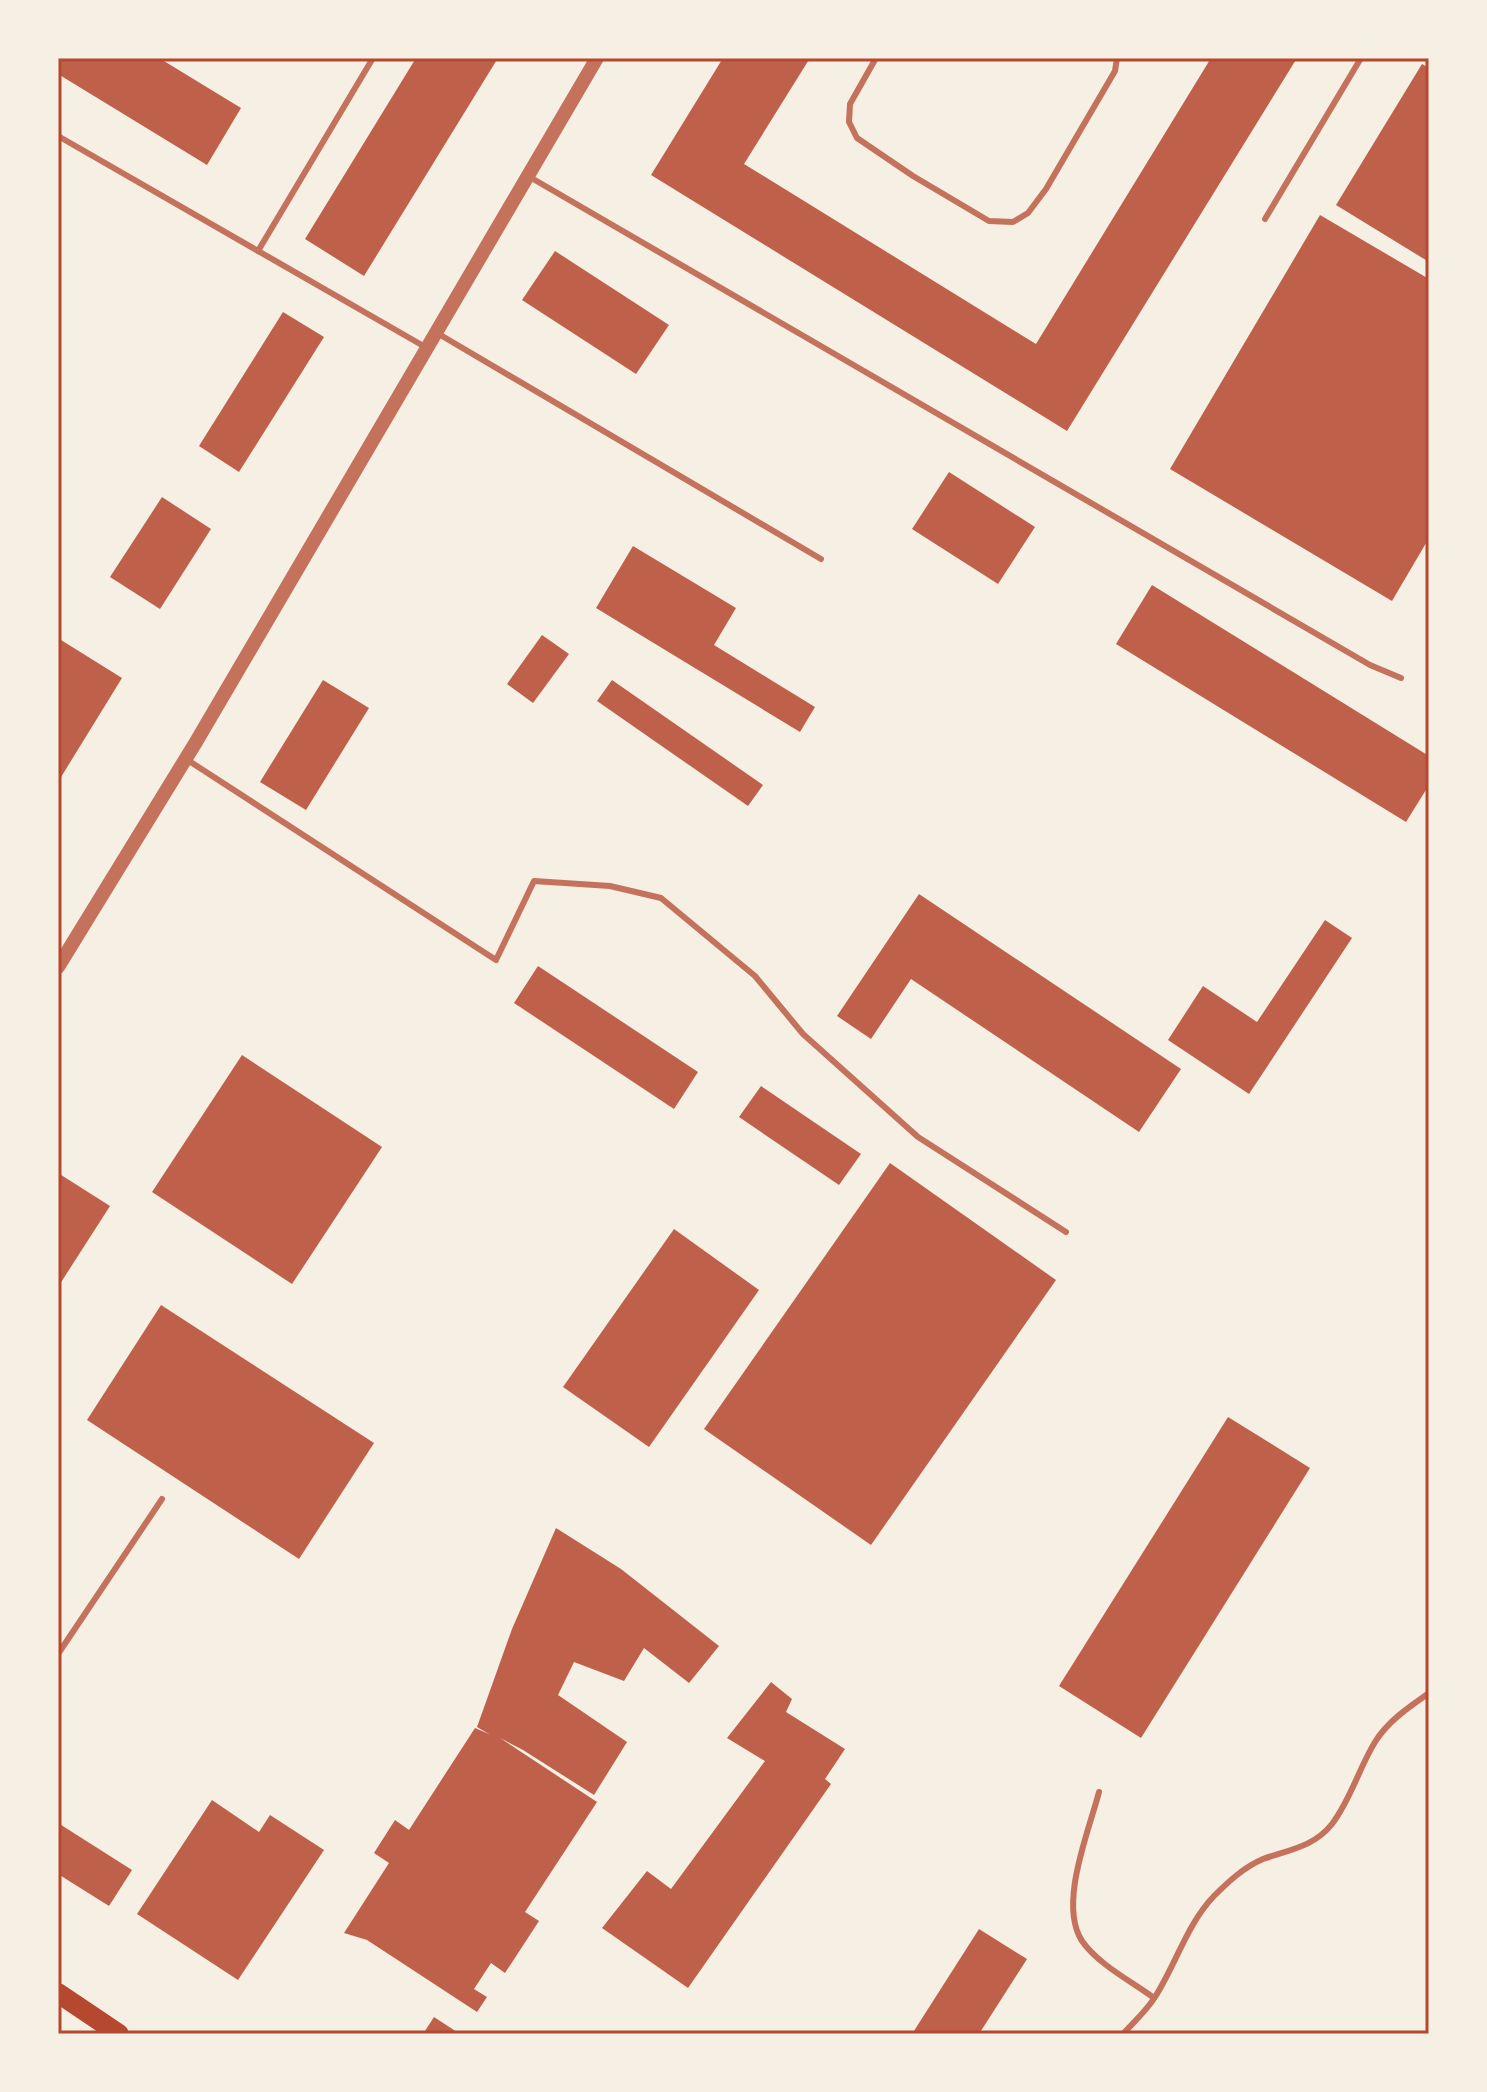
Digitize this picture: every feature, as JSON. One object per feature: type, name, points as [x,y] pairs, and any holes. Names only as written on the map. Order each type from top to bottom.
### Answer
[{"type":"main road","points":[[58,1993],[119,2034]]},
{"type":"street","points":[[58,967],[63,948],[186,759],[597,58]]},
{"type":"lane","points":[[258,251],[373,58]]},
{"type":"lane","points":[[876,58],[850,104],[849,122],[857,138],[989,221],[1013,222],[1028,213],[1046,189],[1115,71],[1117,58]]},
{"type":"lane","points":[[1265,219],[1361,58]]},
{"type":"lane","points":[[58,136],[427,348]]},
{"type":"lane","points":[[528,176],[1357,657],[1401,678]]},
{"type":"lane","points":[[437,333],[821,559]]},
{"type":"lane","points":[[186,759],[496,960],[534,881],[610,886],[661,898],[755,976],[803,1034],[918,1137],[1066,1232]]},
{"type":"lane","points":[[58,1654],[162,1499]]},
{"type":"lane","points":[[1123,2034],[1154,1998],[1190,1930],[1212,1899],[1240,1872],[1260,1860],[1299,1848],[1316,1839],[1332,1824],[1375,1740],[1400,1712],[1429,1693]]},
{"type":"lane","points":[[1099,1792],[1073,1891],[1076,1927],[1089,1949],[1154,1998]]},
{"type":"building","points":[[58,58],[159,58],[241,108],[207,165],[58,74]]},
{"type":"building","points":[[416,58],[498,58],[364,276],[305,239]]},
{"type":"building","points":[[723,58],[810,58],[744,164],[1036,344],[1211,58],[1297,58],[1067,431],[651,175]]},
{"type":"building","points":[[1422,64],[1429,68],[1429,262],[1336,205]]},
{"type":"building","points":[[1320,215],[1429,279],[1429,538],[1392,601],[1170,469]]},
{"type":"building","points":[[555,251],[669,325],[636,374],[522,300]]},
{"type":"building","points":[[283,312],[324,337],[239,472],[199,446]]},
{"type":"building","points":[[949,472],[1035,527],[998,584],[912,529]]},
{"type":"building","points":[[162,497],[211,529],[160,609],[110,577]]},
{"type":"building","points":[[633,546],[736,608],[714,645],[815,707],[800,732],[596,608]]},
{"type":"building","points":[[1152,585],[1429,756],[1429,785],[1406,822],[1116,644]]},
{"type":"building","points":[[542,635],[569,654],[533,703],[507,684]]},
{"type":"building","points":[[61,640],[122,678],[58,782],[58,645]]},
{"type":"building","points":[[323,680],[369,708],[306,810],[260,782]]},
{"type":"building","points":[[612,680],[763,785],[748,806],[597,701]]},
{"type":"building","points":[[919,894],[1181,1069],[1139,1132],[911,979],[871,1039],[837,1016]]},
{"type":"building","points":[[1325,920],[1352,938],[1249,1094],[1168,1040],[1203,986],[1257,1022]]},
{"type":"building","points":[[538,966],[698,1072],[674,1109],[514,1003]]},
{"type":"building","points":[[242,1055],[382,1147],[292,1284],[152,1192]]},
{"type":"building","points":[[761,1086],[861,1154],[839,1185],[739,1117]]},
{"type":"building","points":[[890,1163],[1056,1280],[871,1545],[704,1429]]},
{"type":"building","points":[[58,1173],[110,1206],[58,1287]]},
{"type":"building","points":[[674,1229],[759,1290],[649,1447],[563,1387]]},
{"type":"building","points":[[161,1305],[374,1443],[299,1559],[87,1420]]},
{"type":"building","points":[[1228,1417],[1310,1468],[1141,1738],[1059,1686]]},
{"type":"building","points":[[556,1528],[621,1569],[719,1646],[689,1683],[644,1648],[624,1681],[574,1662],[558,1695],[627,1742],[594,1795],[500,1738],[597,1802],[525,1912],[539,1921],[505,1973],[491,1963],[474,1989],[487,1997],[477,2012],[367,1940],[344,1933],[389,1863],[374,1853],[395,1820],[409,1830],[475,1728],[489,1734],[477,1727],[512,1629]]},
{"type":"building","points":[[771,1682],[792,1699],[786,1712],[845,1749],[825,1779],[831,1784],[688,1988],[602,1928],[647,1871],[671,1889],[765,1761],[727,1738]]},
{"type":"building","points":[[212,1800],[259,1832],[270,1815],[324,1850],[238,1980],[137,1914]]},
{"type":"building","points":[[58,1823],[132,1870],[109,1906],[58,1874]]},
{"type":"building","points":[[979,1929],[1027,1959],[979,2034],[912,2034]]},
{"type":"building","points":[[434,2017],[460,2034],[423,2034]]}]
